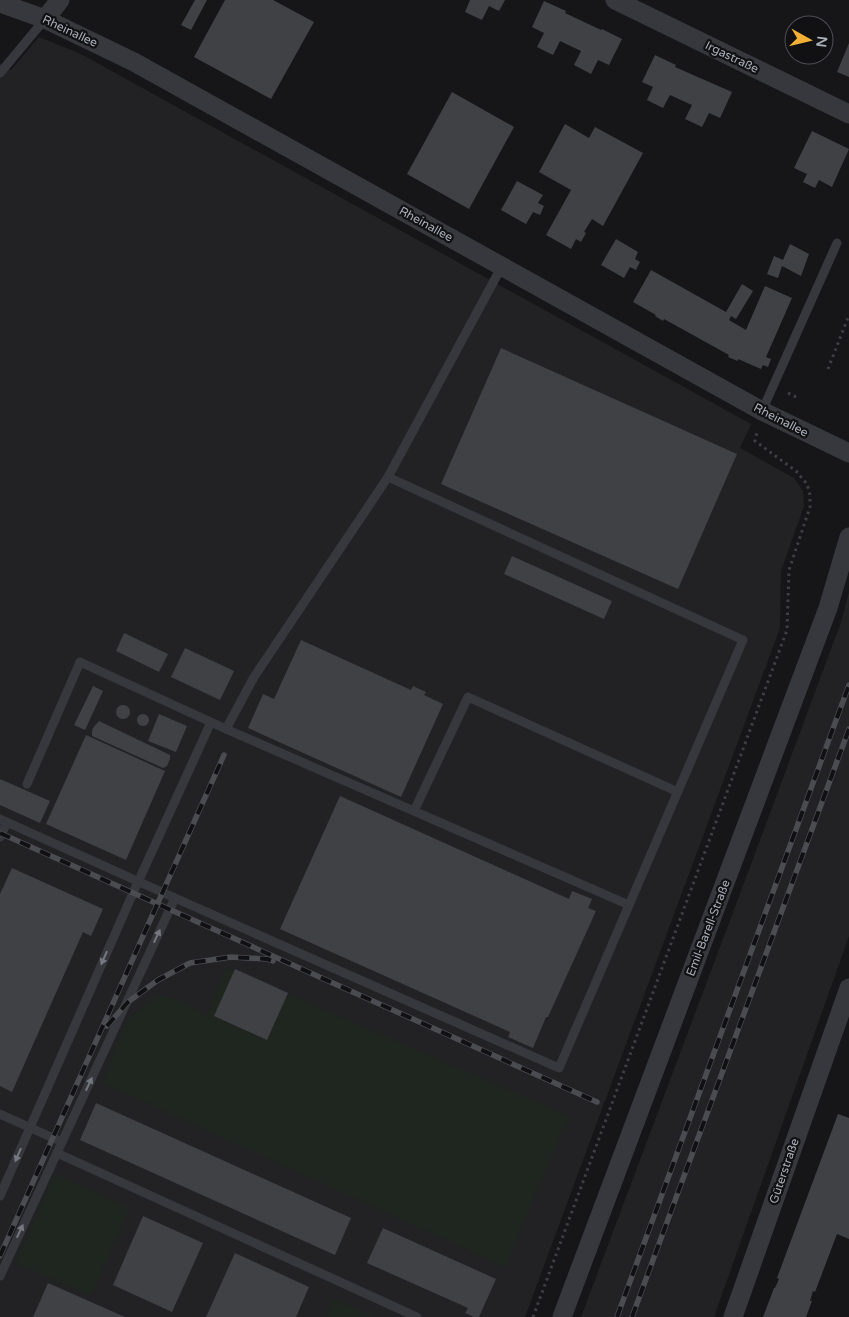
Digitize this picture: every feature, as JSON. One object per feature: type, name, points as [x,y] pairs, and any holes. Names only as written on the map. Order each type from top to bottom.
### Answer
[{"type":"street","points":[[45,19],[60,0]]},
{"type":"street","name":"Irgastraße","points":[[616,0],[849,114]]},
{"type":"street","name":"Rheinallee","points":[[0,3],[45,19],[134,62],[762,411],[849,453]]},
{"type":"street","name":"Emil-Barell-Straße","points":[[562,1317],[828,608],[849,537]]},
{"type":"street","name":"Güterstraße","points":[[733,1317],[842,1028],[849,988]]},
{"type":"lane","points":[[0,73],[45,19]]},
{"type":"lane","points":[[762,411],[837,243]]},
{"type":"lane","points":[[226,729],[254,677],[388,477],[502,266]]},
{"type":"lane","points":[[0,837],[3,821],[559,1068],[743,640],[388,477]]},
{"type":"lane","points":[[27,784],[80,662],[226,729],[629,905]]},
{"type":"lane","points":[[414,811],[468,697],[678,792]]},
{"type":"lane","points":[[0,1196],[138,881],[211,722]]},
{"type":"lane","points":[[0,1276],[175,898]]},
{"type":"lane","points":[[0,1114],[62,1142]]},
{"type":"lane","points":[[57,1153],[417,1317]]},
{"type":"path","points":[[828,369],[849,315]]},
{"type":"path","points":[[534,1317],[787,630],[789,570],[810,507],[810,495],[806,484],[796,471],[755,441],[762,411]]},
{"type":"shaded area","points":[[39,37],[81,54],[751,424],[740,448],[794,478],[803,491],[804,506],[781,571],[780,628],[525,1317],[0,1317],[0,63],[11,70]]},
{"type":"shaded area","points":[[849,592],[849,936],[714,1317],[581,1317],[841,622]]},
{"type":"shaded area","points":[[226,967],[569,1116],[505,1267],[103,1083],[126,1021],[157,996],[178,999],[207,1016]]},
{"type":"shaded area","points":[[55,1174],[130,1208],[91,1296],[16,1263]]},
{"type":"shaded area","points":[[334,1299],[376,1317],[326,1317]]},
{"type":"building","points":[[195,0],[207,0],[191,30],[181,25]]},
{"type":"building","points":[[225,0],[273,0],[314,22],[271,99],[194,57]]},
{"type":"building","points":[[470,0],[505,0],[499,11],[489,6],[482,20],[465,12]]},
{"type":"building","points":[[544,1],[566,11],[565,13],[622,39],[609,65],[598,60],[591,74],[574,65],[581,51],[560,41],[553,55],[537,47],[544,33],[532,27]]},
{"type":"building","points":[[849,43],[849,77],[837,72]]},
{"type":"building","points":[[655,55],[676,65],[675,67],[732,92],[720,118],[709,113],[702,127],[685,119],[692,105],[670,95],[663,108],[647,100],[653,87],[642,82]]},
{"type":"building","points":[[452,92],[514,127],[469,209],[407,174]]},
{"type":"building","points":[[565,124],[589,138],[595,127],[643,153],[603,226],[592,219],[584,232],[586,233],[581,242],[576,239],[571,249],[546,235],[571,190],[539,172]]},
{"type":"building","points":[[812,131],[849,149],[832,187],[819,180],[815,188],[803,182],[807,174],[794,168]]},
{"type":"building","points":[[517,181],[543,195],[538,203],[544,206],[540,215],[533,212],[526,224],[501,210]]},
{"type":"building","points":[[616,239],[638,252],[635,259],[640,262],[636,270],[630,267],[624,278],[601,265]]},
{"type":"building","points":[[790,244],[809,254],[801,276],[782,266],[778,278],[767,274],[774,256],[783,260]]},
{"type":"building","points":[[651,270],[726,312],[742,284],[753,291],[736,319],[731,316],[729,320],[746,330],[765,286],[792,298],[766,357],[771,359],[768,367],[763,365],[761,369],[738,359],[738,361],[728,357],[729,355],[664,319],[663,321],[633,302]]},
{"type":"building","points":[[501,348],[737,454],[678,589],[441,484]]},
{"type":"building","points":[[512,556],[612,601],[604,619],[504,574]]},
{"type":"building","points":[[124,633],[168,654],[159,672],[116,651]]},
{"type":"building","points":[[301,640],[411,690],[413,686],[426,692],[424,695],[443,704],[401,797],[248,728],[263,694],[274,699]]},
{"type":"building","points":[[185,648],[234,671],[220,700],[171,677]]},
{"type":"building","points":[[93,686],[103,691],[85,730],[74,725]]},
{"type":"building","points":[[123,705],[128,707],[130,712],[128,717],[123,719],[118,717],[116,712],[118,707]]},
{"type":"building","points":[[145,714],[148,715],[148,725],[141,726],[138,725],[137,718],[138,715]]},
{"type":"building","points":[[159,714],[187,726],[176,752],[148,741]]},
{"type":"building","points":[[99,721],[170,755],[167,766],[163,768],[92,736],[93,728]]},
{"type":"building","points":[[86,735],[165,771],[126,860],[46,824]]},
{"type":"building","points":[[0,779],[50,801],[40,823],[0,805]]},
{"type":"building","points":[[340,796],[569,899],[572,891],[592,899],[588,908],[596,911],[533,1048],[508,1037],[510,1032],[280,929]]},
{"type":"building","points":[[12,868],[103,909],[91,936],[83,932],[12,1092],[0,1086],[0,894]]},
{"type":"building","points":[[235,969],[288,993],[267,1040],[214,1016]]},
{"type":"building","points":[[96,1103],[351,1218],[335,1255],[80,1140]]},
{"type":"building","points":[[838,1114],[849,1118],[849,1239],[837,1234],[815,1292],[813,1291],[810,1301],[812,1301],[806,1317],[763,1317],[779,1279],[777,1278]]},
{"type":"building","points":[[143,1216],[203,1243],[172,1312],[113,1285]]},
{"type":"building","points":[[383,1228],[496,1279],[479,1317],[465,1313],[468,1308],[367,1263]]},
{"type":"building","points":[[235,1253],[309,1287],[296,1317],[206,1317]]},
{"type":"building","points":[[48,1283],[125,1317],[33,1317]]},
{"type":"railway","points":[[617,1317],[849,685]]},
{"type":"railway","points":[[632,1317],[849,729]]},
{"type":"railway","points":[[0,1256],[224,755]]},
{"type":"railway","points":[[0,833],[597,1102]]},
{"type":"railway","points":[[107,1026],[128,1002],[158,980],[190,963],[231,957],[273,961]]}]
